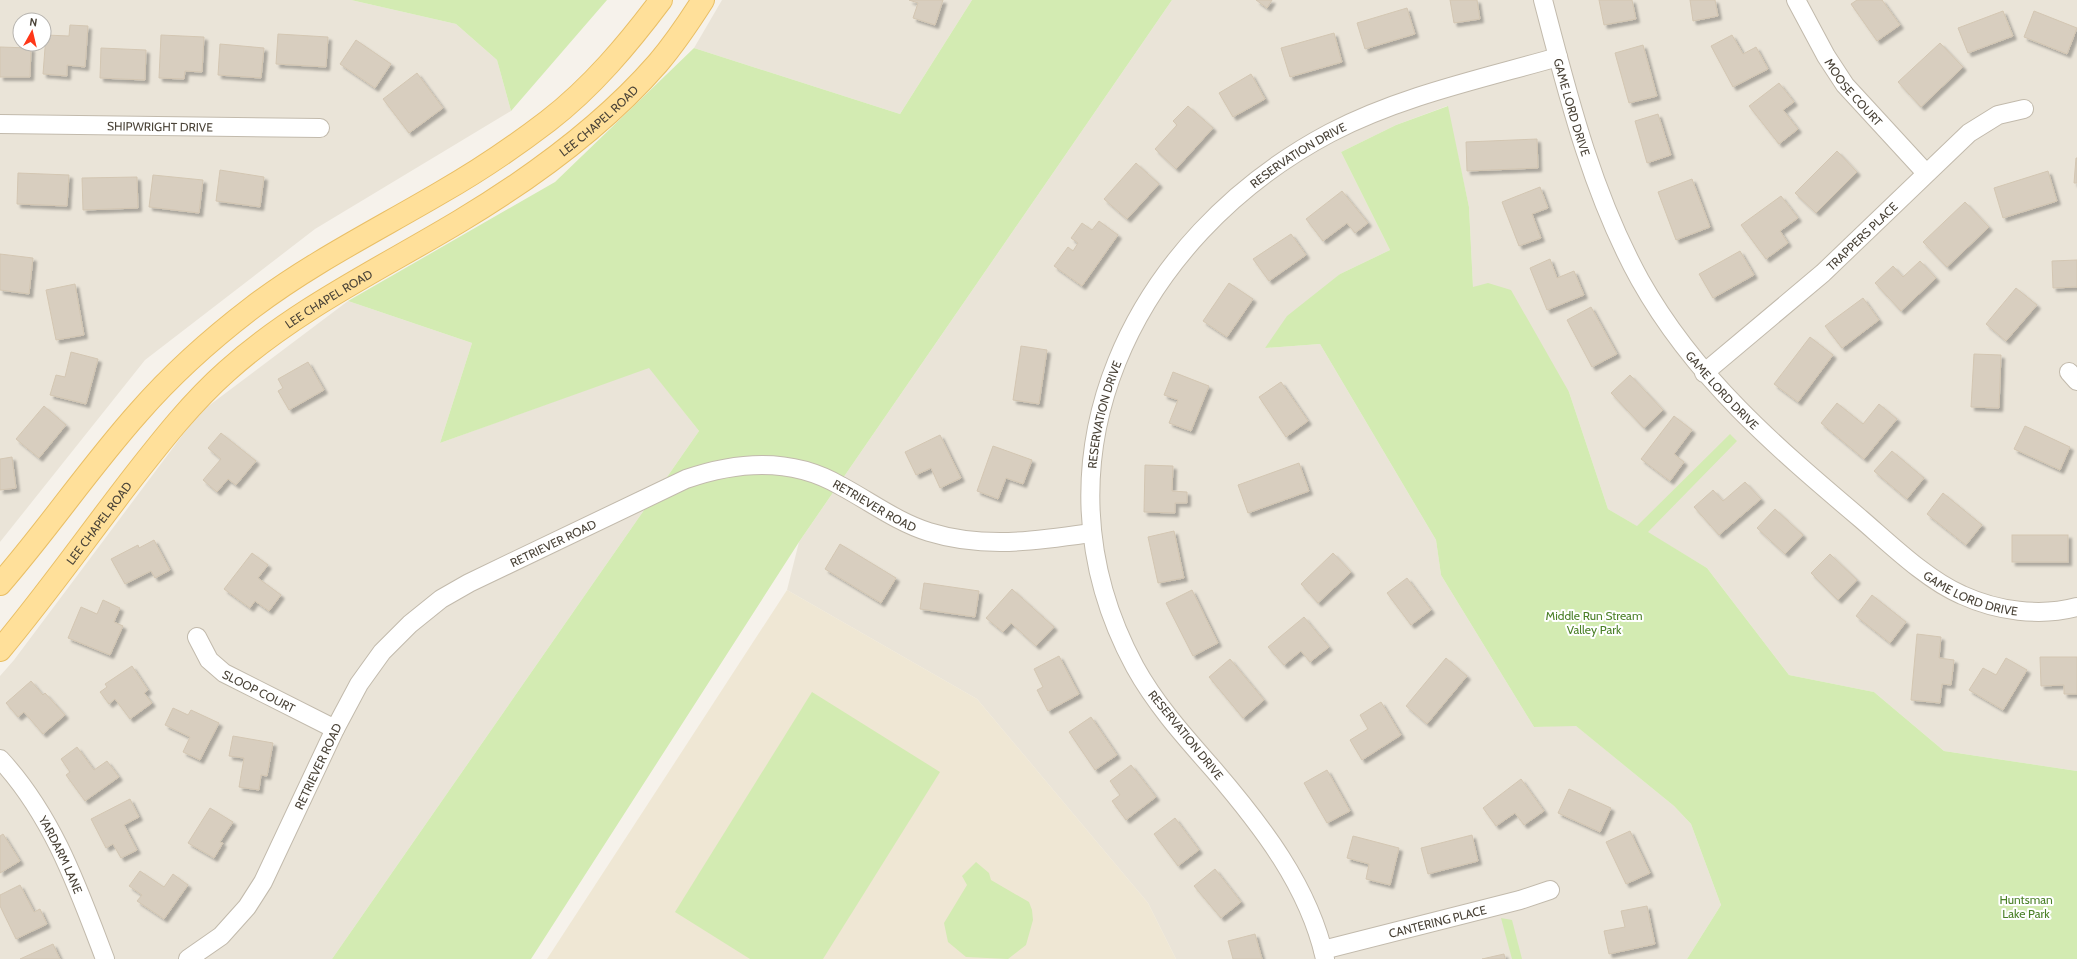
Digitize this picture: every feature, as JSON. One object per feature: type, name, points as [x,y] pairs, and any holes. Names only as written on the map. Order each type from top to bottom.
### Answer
[{"type":"main road","points":[[0,584],[138,413],[184,366],[218,335],[254,306],[309,269],[443,191],[506,151],[549,120],[591,83],[643,24],[661,0]]},
{"type":"main road","name":"LEE CHAPEL ROAD","points":[[0,650],[142,465],[187,412],[228,371],[274,334],[326,299],[462,220],[524,180],[592,128],[659,62],[703,0]]},
{"type":"main road","points":[[309,269],[326,299]]},
{"type":"street","name":"GAME LORD DRIVE","points":[[1543,0],[1588,161],[1617,235],[1664,319],[1704,373],[1785,455],[1884,539],[1942,584],[1983,604],[2012,610],[2056,611],[2077,607]]},
{"type":"street","name":"MOOSE COURT","points":[[1796,0],[1826,56],[1845,85],[1926,173]]},
{"type":"street","name":"RESERVATION DRIVE","points":[[1324,954],[1303,897],[1284,862],[1262,830],[1227,785],[1165,713],[1135,667],[1121,637],[1100,581],[1091,533],[1090,485],[1092,457],[1105,395],[1115,365],[1129,332],[1148,300],[1186,248],[1212,220],[1240,194],[1272,170],[1298,152],[1356,121],[1425,95],[1558,57]]},
{"type":"street","name":"TRAPPERS PLACE","points":[[1704,373],[1823,273],[1969,133],[1984,122],[1998,115],[2024,109]]},
{"type":"street","name":"SHIPWRIGHT DRIVE","points":[[0,124],[320,128]]},
{"type":"street","name":"RETRIEVER ROAD","points":[[188,959],[221,936],[247,907],[263,882],[335,730],[359,684],[382,652],[410,624],[441,599],[469,582],[679,482],[714,469],[759,464],[782,466],[808,472],[841,485],[902,522],[929,532],[961,540],[1006,544],[1091,533]]},
{"type":"street","name":"SLOOP COURT","points":[[197,636],[209,660],[231,677],[335,730]]},
{"type":"street","name":"YARDARM LANE","points":[[0,759],[38,806],[54,834],[72,874],[105,959]]},
{"type":"street","name":"CANTERING PLACE","points":[[1324,954],[1365,940],[1512,902],[1550,890]]},
{"type":"shaded area","points":[[0,0],[351,0],[456,24],[497,60],[511,111],[315,229],[145,360],[0,542]]},
{"type":"shaded area","points":[[722,0],[972,0],[900,114],[694,48]]},
{"type":"shaded area","points":[[1172,0],[2077,0],[2077,771],[1944,751],[1874,692],[1789,675],[1707,568],[1608,509],[1569,392],[1473,288],[1469,207],[1447,106],[1396,125],[1341,152],[1390,250],[1340,274],[1265,348],[1320,344],[1436,540],[1441,575],[1534,727],[1575,725],[1674,806],[1691,824],[1721,905],[1687,959],[1176,959],[1148,903],[977,699],[787,590],[799,542]]},
{"type":"shaded area","points":[[348,301],[472,343],[440,443],[649,367],[699,431],[332,959],[0,959],[0,676],[14,660],[199,413]]},
{"type":"shaded area","points":[[787,590],[977,699],[1148,903],[1176,959],[547,959]]},
{"type":"green space","points":[[351,0],[607,0],[511,111],[497,60],[456,24]]},
{"type":"green space","points":[[972,0],[1172,0],[799,542],[531,959],[332,959],[699,431],[649,368],[440,443],[472,343],[348,301],[555,182],[694,48],[900,114]]},
{"type":"green space","name":"Middle Run Stream Valley Park","points":[[1448,106],[1469,207],[1473,287],[1488,283],[1511,290],[1569,392],[1608,509],[1637,526],[1730,434],[1737,441],[1648,532],[1707,568],[1789,675],[1874,692],[1944,751],[2077,771],[2077,959],[1687,959],[1721,905],[1691,824],[1674,806],[1576,726],[1534,727],[1441,575],[1436,540],[1320,344],[1265,348],[1287,316],[1340,274],[1390,250],[1341,152],[1396,125]]},
{"type":"green space","points":[[812,692],[940,772],[823,959],[750,959],[675,912]]},
{"type":"green space","points":[[976,862],[989,873],[991,880],[1029,902],[1032,910],[1033,920],[1026,945],[1008,959],[966,957],[948,942],[944,923],[967,885],[962,876]]},
{"type":"green space","points":[[1501,918],[1512,920],[1522,959],[1512,959]]},
{"type":"building","points":[[909,0],[943,0],[935,25],[913,18],[918,3]]},
{"type":"building","points":[[1256,0],[1272,0],[1267,8]]},
{"type":"building","points":[[1450,0],[1477,0],[1480,19],[1454,23]]},
{"type":"building","points":[[1599,0],[1632,0],[1636,19],[1604,25]]},
{"type":"building","points":[[1690,0],[1715,0],[1718,16],[1693,21]]},
{"type":"building","points":[[1857,0],[1882,0],[1900,25],[1877,41],[1851,4]]},
{"type":"building","points":[[1407,8],[1415,34],[1365,49],[1357,23]]},
{"type":"building","points":[[2003,11],[2013,36],[1968,53],[1958,28]]},
{"type":"building","points":[[2034,11],[2077,28],[2067,54],[2024,37]]},
{"type":"building","points":[[70,25],[88,26],[85,67],[67,65],[67,76],[43,74],[45,52],[52,52],[52,35],[69,36]]},
{"type":"building","points":[[1334,33],[1342,62],[1290,77],[1281,48]]},
{"type":"building","points":[[278,34],[328,37],[326,67],[276,64]]},
{"type":"building","points":[[161,35],[204,37],[202,72],[185,71],[184,79],[159,78]]},
{"type":"building","points":[[1732,35],[1743,54],[1756,47],[1768,69],[1733,87],[1711,46]]},
{"type":"building","points":[[356,40],[391,64],[375,88],[340,64]]},
{"type":"building","points":[[1940,43],[1963,67],[1921,107],[1898,82]]},
{"type":"building","points":[[220,44],[264,48],[261,78],[218,75]]},
{"type":"building","points":[[1643,45],[1657,96],[1629,103],[1615,53]]},
{"type":"building","points":[[0,47],[12,47],[12,52],[31,52],[30,77],[0,77]]},
{"type":"building","points":[[101,48],[146,50],[145,80],[100,78]]},
{"type":"building","points":[[417,73],[443,108],[409,133],[383,99]]},
{"type":"building","points":[[1251,74],[1265,99],[1233,117],[1219,93]]},
{"type":"building","points":[[1779,83],[1794,102],[1783,110],[1798,129],[1779,144],[1749,106]]},
{"type":"building","points":[[1188,106],[1213,128],[1176,169],[1155,149],[1177,125],[1173,121]]},
{"type":"building","points":[[1658,114],[1671,155],[1647,163],[1635,121]]},
{"type":"building","points":[[1537,139],[1538,168],[1467,171],[1466,142]]},
{"type":"building","points":[[1837,151],[1857,172],[1816,213],[1795,193]]},
{"type":"building","points":[[2076,158],[2077,183],[2074,183]]},
{"type":"building","points":[[1136,163],[1159,184],[1127,219],[1104,199]]},
{"type":"building","points":[[220,170],[264,177],[260,207],[216,201]]},
{"type":"building","points":[[2048,171],[2057,201],[2003,218],[1994,188]]},
{"type":"building","points":[[18,173],[69,175],[67,206],[17,204]]},
{"type":"building","points":[[153,175],[203,180],[199,213],[149,207]]},
{"type":"building","points":[[137,177],[138,208],[83,210],[82,178]]},
{"type":"building","points":[[1692,179],[1710,227],[1676,240],[1658,192]]},
{"type":"building","points":[[1540,187],[1548,208],[1532,214],[1541,238],[1519,246],[1502,202]]},
{"type":"building","points":[[1342,191],[1368,223],[1355,233],[1347,223],[1323,241],[1306,219]]},
{"type":"building","points":[[1781,196],[1798,218],[1780,231],[1788,243],[1766,259],[1741,225]]},
{"type":"building","points":[[1965,202],[1989,227],[1947,267],[1923,242]]},
{"type":"building","points":[[1099,221],[1118,235],[1082,286],[1054,266],[1068,247],[1073,251],[1078,243],[1071,238],[1082,223],[1092,230]]},
{"type":"building","points":[[1291,234],[1306,255],[1269,281],[1253,259]]},
{"type":"building","points":[[1740,251],[1754,275],[1713,298],[1699,274]]},
{"type":"building","points":[[0,254],[33,258],[29,294],[0,290]]},
{"type":"building","points":[[1550,259],[1557,278],[1574,271],[1584,295],[1547,310],[1530,268]]},
{"type":"building","points":[[2077,260],[2077,287],[2053,288],[2052,261]]},
{"type":"building","points":[[1920,261],[1936,278],[1901,311],[1875,283],[1893,266],[1903,277]]},
{"type":"building","points":[[1229,283],[1253,299],[1227,337],[1203,321]]},
{"type":"building","points":[[75,284],[84,335],[56,340],[46,290]]},
{"type":"building","points":[[2016,288],[2037,305],[2006,341],[1986,324]]},
{"type":"building","points":[[1863,298],[1879,320],[1842,348],[1825,326]]},
{"type":"building","points":[[1591,307],[1617,354],[1592,367],[1567,320]]},
{"type":"building","points":[[1810,337],[1833,355],[1798,402],[1774,384]]},
{"type":"building","points":[[1021,346],[1047,350],[1039,404],[1013,400]]},
{"type":"building","points":[[71,352],[98,359],[86,404],[50,395],[56,375],[65,377]]},
{"type":"building","points":[[1974,354],[2001,355],[1999,408],[1971,407]]},
{"type":"building","points":[[308,362],[324,390],[289,410],[278,391],[283,388],[278,379]]},
{"type":"building","points":[[1173,372],[1209,386],[1191,431],[1169,423],[1178,400],[1164,395]]},
{"type":"building","points":[[1630,375],[1663,410],[1644,428],[1611,393]]},
{"type":"building","points":[[1281,382],[1308,421],[1286,437],[1259,397]]},
{"type":"building","points":[[1837,403],[1863,424],[1879,404],[1897,419],[1864,459],[1821,423]]},
{"type":"building","points":[[44,406],[66,425],[39,458],[16,439]]},
{"type":"building","points":[[1674,416],[1692,430],[1674,454],[1684,462],[1670,481],[1641,459]]},
{"type":"building","points":[[2025,426],[2070,447],[2060,470],[2014,449]]},
{"type":"building","points":[[221,433],[256,461],[236,485],[228,479],[217,492],[203,480],[221,459],[208,448]]},
{"type":"building","points":[[940,435],[961,478],[940,488],[931,468],[916,475],[905,452]]},
{"type":"building","points":[[993,446],[1032,460],[1023,484],[1006,478],[998,499],[977,491]]},
{"type":"building","points":[[1892,451],[1924,478],[1907,499],[1874,471]]},
{"type":"building","points":[[12,457],[16,488],[0,490],[0,459]]},
{"type":"building","points":[[1299,463],[1309,491],[1248,513],[1238,485]]},
{"type":"building","points":[[1145,465],[1173,466],[1172,491],[1187,492],[1187,503],[1175,503],[1175,513],[1144,512]]},
{"type":"building","points":[[1745,482],[1761,499],[1719,535],[1694,507],[1713,490],[1723,501]]},
{"type":"building","points":[[1943,493],[1982,525],[1966,545],[1927,514]]},
{"type":"building","points":[[1775,509],[1803,535],[1785,554],[1757,528]]},
{"type":"building","points":[[1174,531],[1184,578],[1158,583],[1148,537]]},
{"type":"building","points":[[2012,535],[2068,535],[2068,562],[2012,562]]},
{"type":"building","points":[[154,540],[170,570],[155,578],[151,571],[125,584],[111,559],[138,545],[139,548]]},
{"type":"building","points":[[840,544],[896,578],[881,603],[825,569]]},
{"type":"building","points":[[252,553],[268,565],[258,578],[281,595],[269,611],[255,601],[250,608],[224,589]]},
{"type":"building","points":[[1333,553],[1351,572],[1318,603],[1301,584]]},
{"type":"building","points":[[1830,554],[1857,580],[1838,600],[1811,573]]},
{"type":"building","points":[[1407,578],[1431,610],[1411,625],[1387,593]]},
{"type":"building","points":[[924,583],[979,591],[975,617],[920,609]]},
{"type":"building","points":[[1012,589],[1054,627],[1036,646],[1011,623],[1003,632],[986,618]]},
{"type":"building","points":[[1192,590],[1218,643],[1193,656],[1166,603]]},
{"type":"building","points":[[1872,595],[1906,622],[1890,643],[1856,616]]},
{"type":"building","points":[[103,600],[120,608],[114,622],[123,626],[110,655],[68,638],[81,607],[97,614]]},
{"type":"building","points":[[1304,617],[1329,647],[1310,662],[1301,651],[1284,665],[1268,647]]},
{"type":"building","points":[[1917,634],[1941,637],[1939,658],[1954,660],[1951,685],[1942,684],[1940,703],[1911,700]]},
{"type":"building","points":[[1059,656],[1079,694],[1048,711],[1037,690],[1043,687],[1034,669]]},
{"type":"building","points":[[2040,657],[2077,657],[2077,694],[2064,694],[2064,685],[2041,686]]},
{"type":"building","points":[[1446,658],[1467,676],[1427,724],[1406,706]]},
{"type":"building","points":[[2006,658],[2027,670],[2003,710],[1969,690],[1983,668],[1996,675]]},
{"type":"building","points":[[1230,659],[1264,700],[1243,718],[1209,677]]},
{"type":"building","points":[[132,666],[148,690],[144,693],[152,703],[130,719],[115,699],[109,704],[100,692],[107,687],[105,684]]},
{"type":"building","points":[[31,681],[43,695],[45,693],[65,715],[43,734],[24,712],[18,717],[6,703]]},
{"type":"building","points":[[1381,702],[1401,735],[1362,760],[1350,740],[1368,729],[1360,715]]},
{"type":"building","points":[[173,708],[188,715],[191,710],[219,723],[200,760],[183,752],[190,737],[165,725]]},
{"type":"building","points":[[1091,717],[1117,755],[1095,770],[1069,732]]},
{"type":"building","points":[[233,736],[273,743],[267,776],[261,775],[259,790],[239,787],[244,758],[229,756]]},
{"type":"building","points":[[77,747],[94,770],[107,761],[119,777],[85,801],[66,775],[70,772],[61,759]]},
{"type":"building","points":[[1131,765],[1156,797],[1126,820],[1112,801],[1120,795],[1110,781]]},
{"type":"building","points":[[1327,770],[1350,811],[1327,823],[1304,783]]},
{"type":"building","points":[[1521,779],[1544,811],[1524,825],[1515,813],[1496,826],[1483,808]]},
{"type":"building","points":[[1569,789],[1611,808],[1600,832],[1558,813]]},
{"type":"building","points":[[130,799],[139,817],[124,825],[137,850],[121,858],[113,844],[106,848],[91,819]]},
{"type":"building","points":[[210,808],[233,822],[220,842],[223,843],[214,858],[188,843]]},
{"type":"building","points":[[1175,818],[1199,850],[1178,866],[1154,834]]},
{"type":"building","points":[[1630,831],[1650,873],[1626,884],[1606,842]]},
{"type":"building","points":[[3,834],[20,861],[0,873],[0,836]]},
{"type":"building","points":[[1472,835],[1478,861],[1428,874],[1421,848]]},
{"type":"building","points":[[1353,836],[1399,848],[1390,885],[1366,879],[1369,864],[1347,858]]},
{"type":"building","points":[[1215,869],[1241,902],[1221,918],[1194,886]]},
{"type":"building","points":[[140,871],[164,887],[173,874],[188,885],[164,919],[137,901],[142,895],[129,886]]},
{"type":"building","points":[[20,885],[34,912],[40,909],[47,924],[16,939],[0,906],[0,895]]},
{"type":"building","points":[[1647,906],[1655,944],[1609,954],[1604,931],[1625,927],[1621,911]]},
{"type":"building","points":[[1255,934],[1262,959],[1233,959],[1228,941]]},
{"type":"building","points":[[53,944],[60,959],[20,959]]},
{"type":"building","points":[[1504,954],[1505,959],[1482,959]]},
{"type":"park label","name":"Huntsman Lake Park","points":[[2026,906]]}]
